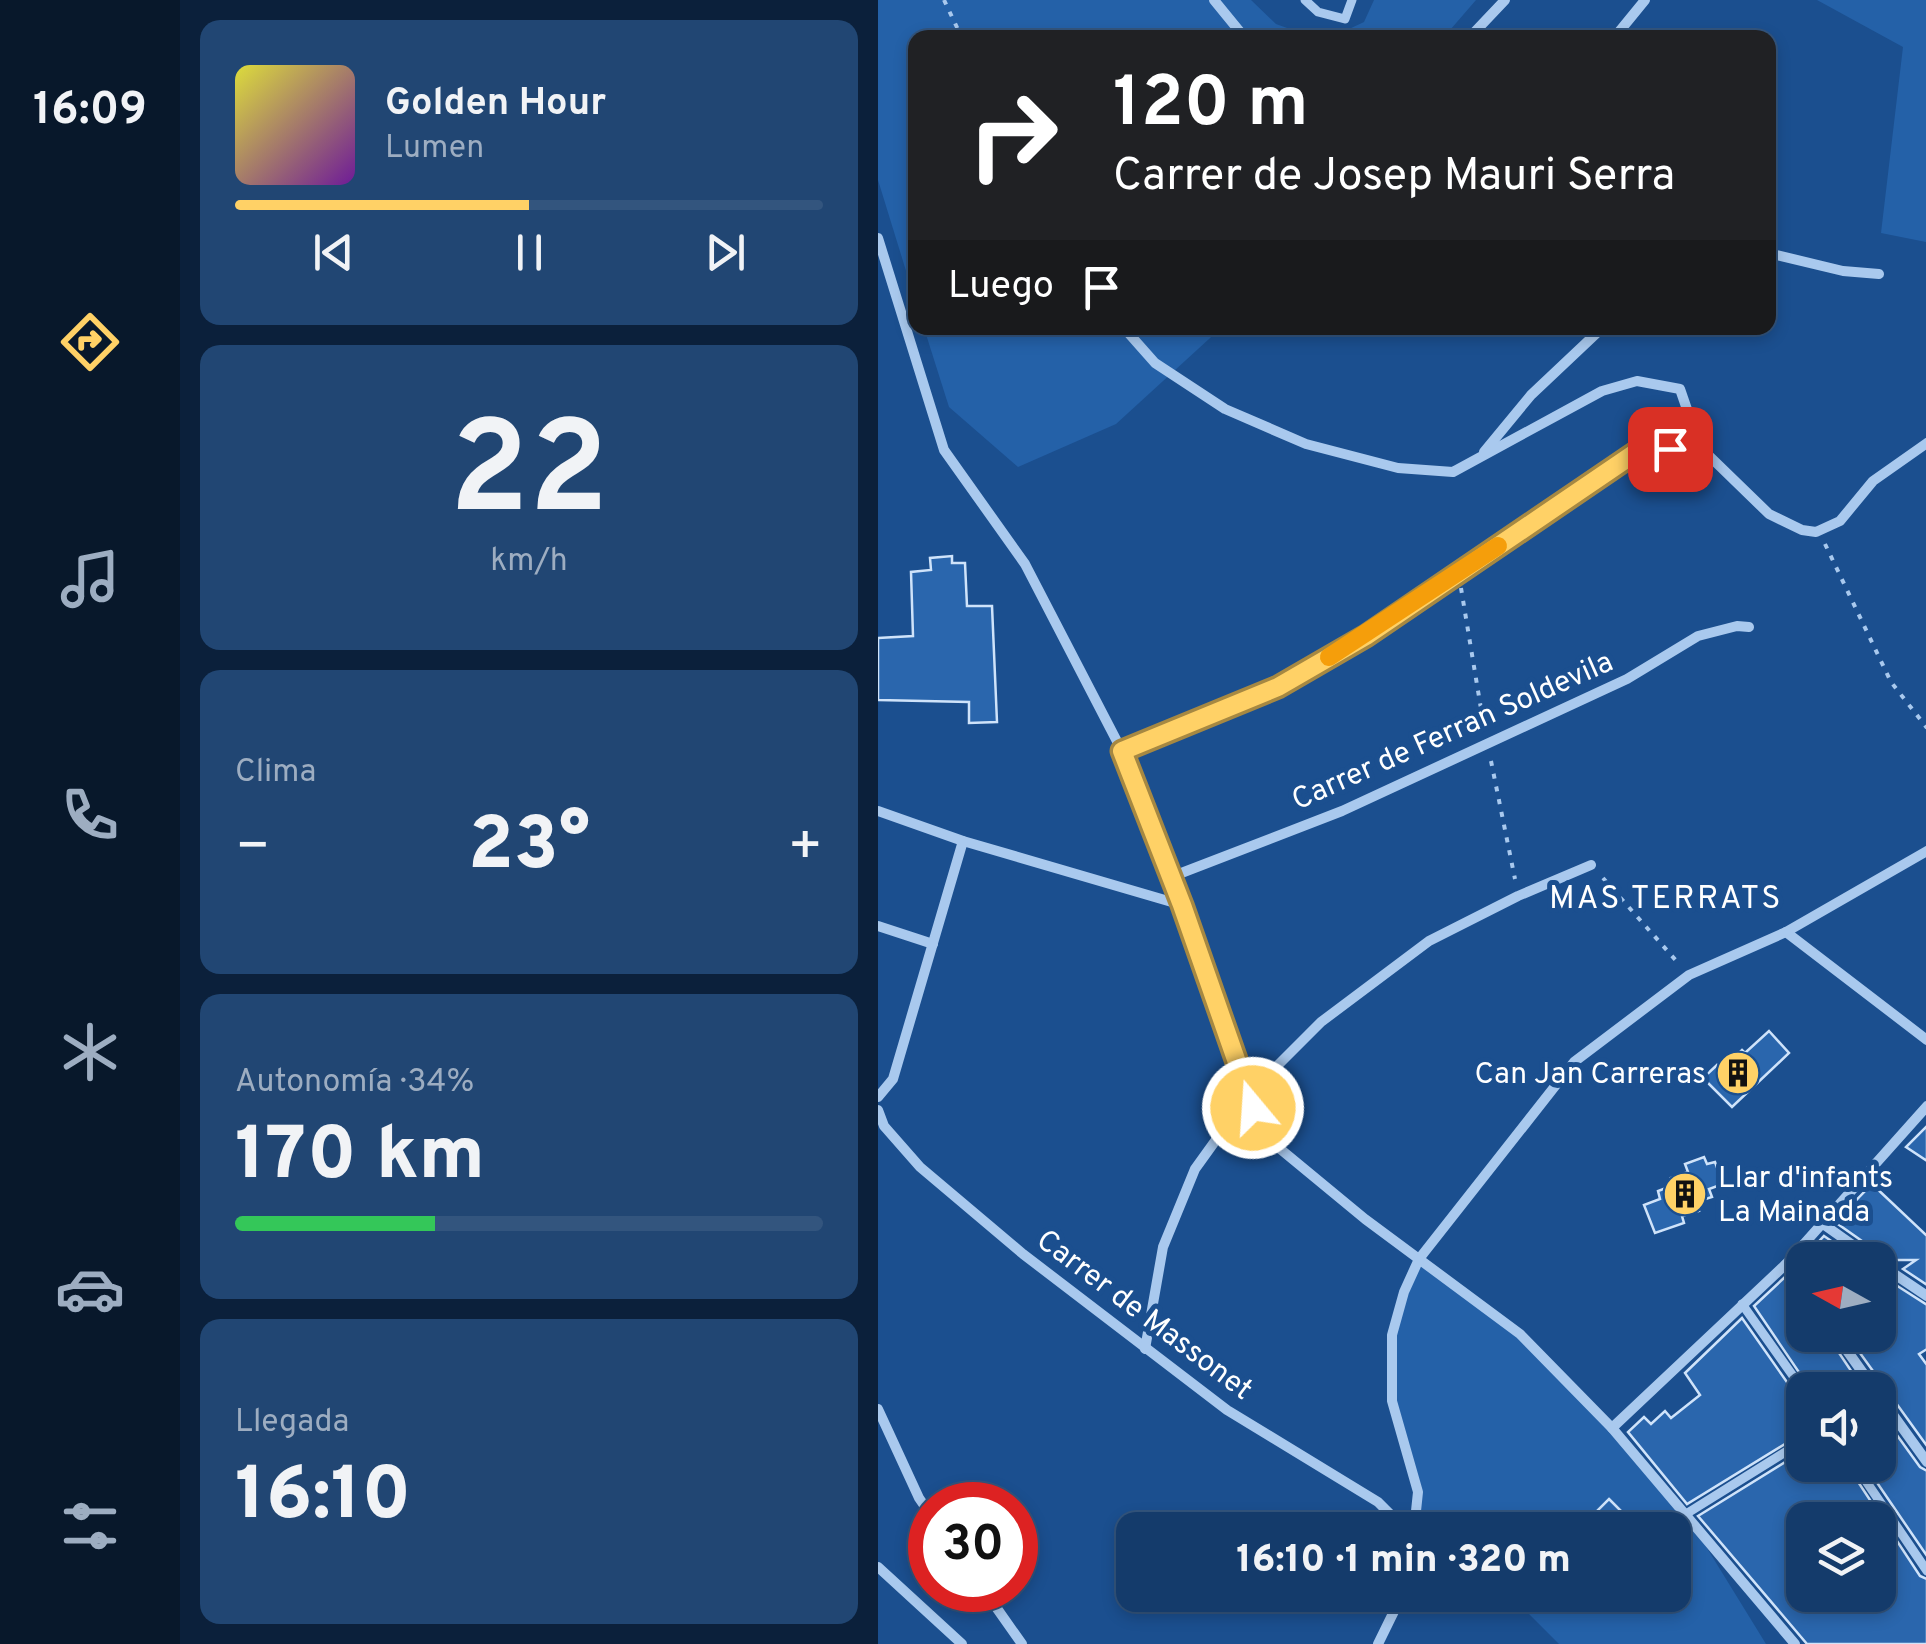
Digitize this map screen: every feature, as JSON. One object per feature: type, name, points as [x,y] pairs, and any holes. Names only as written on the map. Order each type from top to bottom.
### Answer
[{"type":"street","points":[[1214,0],[1238,30]]},
{"type":"street","points":[[1305,0],[1318,12],[1345,19],[1352,0]]},
{"type":"street","points":[[1476,30],[1504,0]]},
{"type":"street","points":[[1621,30],[1645,0]]},
{"type":"street","points":[[878,238],[908,334]]},
{"type":"street","points":[[1776,255],[1843,271],[1880,274]]},
{"type":"street","points":[[908,335],[944,450],[1025,564],[1122,751],[1267,1138],[1365,1219],[1520,1334],[1612,1428],[1684,1512]]},
{"type":"street","points":[[1130,335],[1155,363],[1225,409],[1306,444],[1398,468],[1452,472],[1602,391],[1637,381],[1680,390],[1700,447],[1769,514],[1802,530],[1816,532],[1840,521],[1873,482],[1926,443]]},
{"type":"street","points":[[1480,457],[1531,395],[1595,335]]},
{"type":"street","points":[[1122,751],[1278,687],[1366,636],[1638,451],[1700,447]]},
{"type":"street","name":"Carrer de Ferran Soldevila","points":[[1172,878],[1342,811],[1488,744],[1627,679],[1698,636],[1749,626]]},
{"type":"street","points":[[878,811],[1182,905]]},
{"type":"street","points":[[878,1097],[893,1079],[962,840]]},
{"type":"street","points":[[1416,1512],[1418,1492],[1392,1401],[1392,1335],[1419,1258],[1574,1062],[1689,976],[1786,932],[1926,851]]},
{"type":"street","points":[[1145,1349],[1163,1247],[1182,1200],[1195,1169],[1250,1094],[1321,1022],[1429,940],[1592,865]]},
{"type":"street","points":[[878,926],[933,944]]},
{"type":"street","points":[[1786,932],[1926,1040]]},
{"type":"street","points":[[1806,1242],[1926,1106]]},
{"type":"street","name":"Carrer de Massonet","points":[[878,1110],[884,1126],[920,1167],[1145,1349],[1227,1410],[1378,1502],[1388,1512]]},
{"type":"street","points":[[1823,1224],[1849,1242]]},
{"type":"street","points":[[1612,1428],[1786,1264]]},
{"type":"street","points":[[1896,1275],[1926,1296]]},
{"type":"street","points":[[1742,1304],[1790,1372]]},
{"type":"street","points":[[878,1409],[912,1482]]},
{"type":"street","points":[[1896,1420],[1926,1462]]},
{"type":"street","points":[[1689,1512],[1786,1452]]},
{"type":"street","points":[[1866,1482],[1926,1571]]},
{"type":"street","points":[[1691,1520],[1794,1644]]},
{"type":"street","points":[[1917,1557],[1926,1551]]},
{"type":"street","points":[[878,1567],[962,1644]]},
{"type":"street","points":[[999,1612],[1022,1644]]},
{"type":"street","points":[[1378,1644],[1394,1612]]},
{"type":"path","points":[[944,0],[958,30]]},
{"type":"path","points":[[1816,532],[1891,682],[1926,728]]},
{"type":"path","points":[[1458,574],[1518,896]]},
{"type":"path","points":[[1592,865],[1689,976]]},
{"type":"shaded area","points":[[878,0],[1251,0],[1276,24],[1293,30],[908,30],[908,277],[878,180]]},
{"type":"shaded area","points":[[1374,0],[1476,0],[1450,30],[1347,30],[1364,22]]},
{"type":"shaded area","points":[[1817,0],[1926,0],[1926,242],[1881,233],[1903,47]]},
{"type":"shaded area","points":[[926,335],[1213,335],[1116,424],[1018,467],[949,407]]},
{"type":"shaded area","points":[[1419,1259],[1520,1334],[1684,1512],[1416,1512],[1418,1492],[1392,1401],[1392,1335]]},
{"type":"shaded area","points":[[1691,1522],[1766,1644],[1559,1644],[1527,1612],[1691,1612]]},
{"type":"building","points":[[952,556],[952,563],[965,563],[967,606],[992,606],[997,722],[969,723],[969,702],[878,700],[878,638],[913,636],[911,572],[931,570],[930,558]]},
{"type":"building","name":"Can Jan Carreras","points":[[1769,1031],[1789,1053],[1732,1107],[1703,1078],[1717,1065],[1722,1069],[1742,1050],[1745,1053]]},
{"type":"building","points":[[1927,1126],[1927,1161],[1906,1147]]},
{"type":"building","name":"Llar d'infants La Mainada","points":[[1704,1157],[1707,1164],[1715,1162],[1723,1184],[1709,1189],[1712,1197],[1696,1202],[1699,1211],[1682,1216],[1684,1223],[1655,1233],[1644,1205],[1660,1199],[1658,1191],[1674,1185],[1671,1178],[1688,1172],[1685,1164]]},
{"type":"building","points":[[1872,1184],[1927,1236],[1927,1285],[1903,1269],[1916,1260],[1896,1260],[1896,1242],[1863,1242],[1835,1222]]},
{"type":"building","points":[[1785,1277],[1786,1352],[1838,1352],[1852,1372],[1799,1372],[1754,1306]]},
{"type":"building","points":[[1896,1285],[1927,1305],[1927,1349],[1919,1354],[1927,1365],[1927,1446],[1896,1403],[1896,1372],[1874,1372],[1859,1352],[1896,1352]]},
{"type":"building","points":[[1742,1318],[1786,1381],[1786,1443],[1687,1504],[1628,1432],[1644,1417],[1651,1424],[1665,1411],[1671,1418],[1700,1395],[1685,1373]]},
{"type":"building","points":[[1896,1434],[1927,1471],[1927,1556],[1896,1510],[1896,1502],[1890,1502],[1877,1482],[1896,1482]]},
{"type":"building","points":[[1786,1462],[1786,1482],[1858,1482],[1871,1502],[1786,1502],[1786,1612],[1896,1612],[1896,1540],[1920,1576],[1927,1579],[1927,1644],[1807,1644],[1698,1516]]},
{"type":"building","points":[[1609,1499],[1622,1512],[1596,1512]]},
{"type":"slow traffic","points":[[1329,657],[1498,546]]},
{"type":"place","name":"Can Jan Carreras","points":[[1738,1073]]},
{"type":"place","name":"Llar d'infants La Mainada","points":[[1685,1194]]},
{"type":"district","name":"MAS TERRATS","points":[[1666,897]]},
{"type":"route","points":[[1253,1108],[1182,905],[1122,751],[1278,687],[1366,636],[1638,451],[1670,449]]}]
